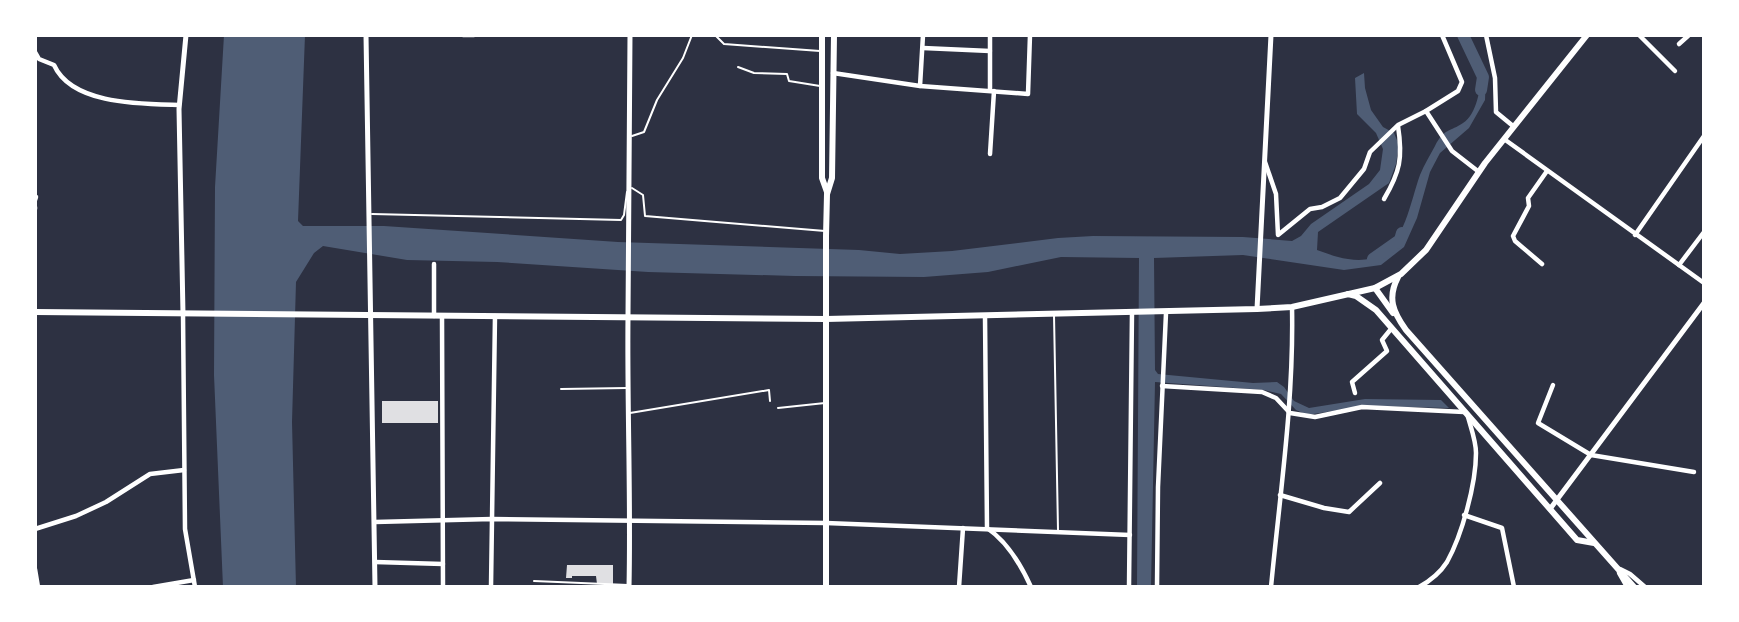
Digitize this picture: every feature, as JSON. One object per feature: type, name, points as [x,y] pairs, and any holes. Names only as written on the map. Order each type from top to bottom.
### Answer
[{"type":"main road","points":[[821,35],[822,178],[827,194]]},
{"type":"main road","points":[[826,587],[826,234],[827,194],[832,178],[834,35]]},
{"type":"main road","points":[[35,312],[826,319],[1163,313],[1292,307],[1375,288],[1399,276],[1426,250],[1513,126],[1587,35]]},
{"type":"main road","points":[[821,73],[832,73]]},
{"type":"main road","points":[[1390,326],[1396,317],[1391,296],[1399,276]]},
{"type":"main road","points":[[1373,308],[1375,288]]},
{"type":"main road","points":[[1375,288],[1396,317],[1634,587]]},
{"type":"main road","points":[[1347,294],[1356,296],[1373,308],[1390,326],[1577,540],[1594,543]]},
{"type":"street","points":[[186,35],[179,105],[184,470],[185,528],[195,587]]},
{"type":"street","points":[[366,35],[375,587]]},
{"type":"street","points":[[463,35],[474,35]]},
{"type":"street","points":[[629,586],[630,35]]},
{"type":"street","points":[[919,86],[923,35]]},
{"type":"street","points":[[990,35],[990,155]]},
{"type":"street","points":[[832,73],[919,86],[1028,94],[1030,35]]},
{"type":"street","points":[[1257,309],[1270,35]]},
{"type":"street","points":[[1265,161],[1276,194],[1278,235],[1310,209],[1322,207],[1339,198],[1364,169],[1370,152],[1398,125],[1458,91],[1462,82],[1443,35]]},
{"type":"street","points":[[1486,35],[1495,78],[1496,112],[1513,126]]},
{"type":"street","points":[[1639,35],[1675,71]]},
{"type":"street","points":[[1679,44],[1689,35]]},
{"type":"street","points":[[923,48],[990,51]]},
{"type":"street","points":[[35,52],[39,59],[54,65],[60,77],[105,99],[179,105]]},
{"type":"street","points":[[1426,111],[1452,151],[1479,173]]},
{"type":"street","points":[[1384,199],[1400,168],[1402,150],[1398,125]]},
{"type":"street","points":[[1635,235],[1704,136]]},
{"type":"street","points":[[1504,139],[1704,283]]},
{"type":"street","points":[[1542,264],[1515,241],[1513,236],[1529,206],[1528,198],[1547,171]]},
{"type":"street","points":[[1679,265],[1704,232]]},
{"type":"street","points":[[434,264],[438,316],[443,587]]},
{"type":"street","points":[[1550,509],[1704,303]]},
{"type":"street","points":[[1271,587],[1292,386],[1292,307]]},
{"type":"street","points":[[1129,587],[1134,312]]},
{"type":"street","points":[[1157,587],[1163,313]]},
{"type":"street","points":[[491,587],[495,316]]},
{"type":"street","points":[[985,316],[987,528]]},
{"type":"street","points":[[1355,393],[1353,382],[1387,351],[1382,340],[1390,326]]},
{"type":"street","points":[[1553,385],[1538,423],[1591,455],[1693,472]]},
{"type":"street","points":[[1162,386],[1262,392],[1276,398],[1290,411],[1315,417],[1362,407],[1466,414],[1476,450],[1475,479],[1446,563],[1431,580],[1419,587]]},
{"type":"street","points":[[35,529],[76,516],[106,502],[150,474],[184,470]]},
{"type":"street","points":[[1280,495],[1349,512],[1380,483]]},
{"type":"street","points":[[1464,515],[1502,528],[1514,587]]},
{"type":"street","points":[[374,522],[492,519],[826,523],[1130,535]]},
{"type":"street","points":[[958,587],[963,527]]},
{"type":"street","points":[[987,528],[1000,537],[1025,572],[1031,587]]},
{"type":"street","points":[[375,562],[443,564]]},
{"type":"street","points":[[1616,568],[1627,587]]},
{"type":"street","points":[[1616,568],[1630,574],[1645,587]]},
{"type":"street","points":[[35,569],[38,587]]},
{"type":"street","points":[[153,587],[194,580]]},
{"type":"lane","points":[[630,137],[644,132],[657,100],[683,58],[692,35]]},
{"type":"lane","points":[[715,35],[723,44],[821,51]]},
{"type":"lane","points":[[738,67],[754,73],[787,74],[789,81],[821,86]]},
{"type":"lane","points":[[371,214],[621,220],[624,215],[625,195],[630,186],[643,195],[645,216],[826,234]]},
{"type":"lane","points":[[1054,314],[1058,531]]},
{"type":"lane","points":[[561,389],[628,388]]},
{"type":"lane","points":[[629,413],[768,390],[770,401]]},
{"type":"lane","points":[[778,408],[826,403]]},
{"type":"lane","points":[[534,581],[629,586]]},
{"type":"water","points":[[224,35],[305,35],[298,221],[303,226],[384,226],[618,242],[859,250],[900,254],[1093,236],[1243,237],[1292,241],[1301,236],[1311,224],[1369,184],[1380,170],[1383,149],[1376,133],[1357,114],[1355,78],[1364,73],[1371,110],[1383,127],[1394,133],[1399,145],[1396,164],[1389,183],[1318,232],[1317,250],[1344,258],[1366,259],[1380,255],[1391,246],[1406,220],[1420,175],[1438,140],[1472,114],[1482,74],[1462,42],[1461,35],[1468,35],[1486,73],[1485,100],[1469,128],[1440,153],[1430,172],[1417,218],[1404,247],[1381,265],[1344,270],[1243,255],[1154,258],[1155,370],[1158,374],[1253,383],[1277,382],[1294,401],[1309,408],[1365,399],[1441,400],[1449,408],[1365,406],[1307,415],[1296,410],[1281,394],[1264,390],[1155,382],[1151,587],[1137,587],[1139,258],[1061,257],[988,272],[924,277],[795,276],[407,260],[323,246],[314,253],[296,282],[292,422],[296,587],[223,587],[214,375],[215,187]]},
{"type":"building","points":[[382,401],[438,401],[438,423],[382,423]]},
{"type":"building","points":[[567,565],[613,565],[613,584],[597,584],[596,576],[566,578]]},
{"type":"waterway","points":[[1463,35],[1483,77],[1481,90]]},
{"type":"waterway","points":[[1373,259],[1400,240],[1402,233]]}]
